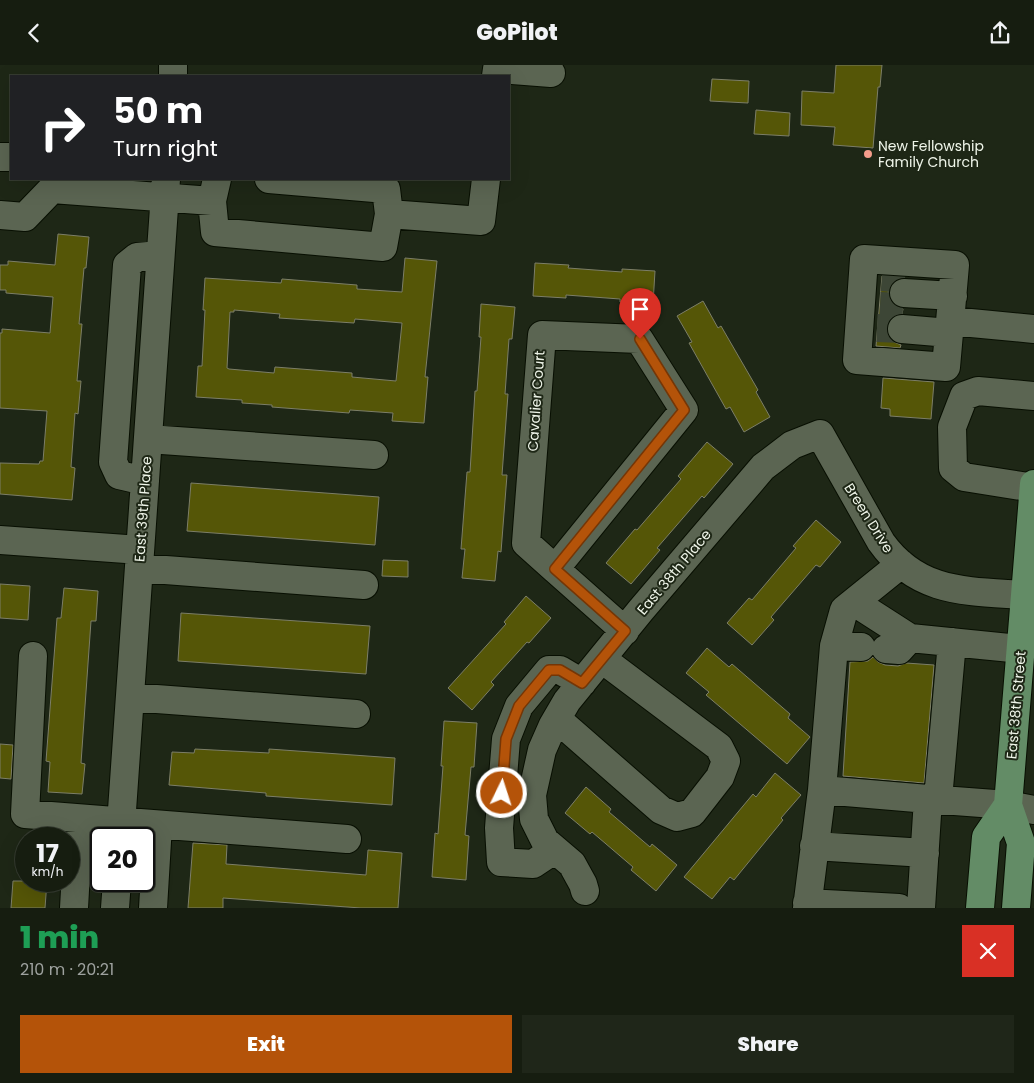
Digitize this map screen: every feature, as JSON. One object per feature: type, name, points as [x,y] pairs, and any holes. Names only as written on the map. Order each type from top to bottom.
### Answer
[{"type":"main road","name":"East 38th Street","points":[[1016,908],[1021,843],[1020,649],[1034,486]]},
{"type":"main road","points":[[980,908],[986,837],[1021,808]]},
{"type":"street","points":[[496,75],[497,69],[551,73]]},
{"type":"street","points":[[0,215],[26,217],[48,184],[214,190],[215,232],[382,247],[389,214],[386,189],[281,180]]},
{"type":"street","points":[[389,214],[481,221],[486,180]]},
{"type":"street","name":"East 39th Place","points":[[121,827],[165,188]]},
{"type":"street","points":[[145,481],[119,475],[113,463],[127,265],[137,257],[160,255]]},
{"type":"street","points":[[864,259],[955,265],[951,315],[946,367],[857,360],[881,309],[864,259]]},
{"type":"street","points":[[881,309],[951,315]]},
{"type":"street","points":[[881,309],[951,315],[1034,329]]},
{"type":"street","name":"Cavalier Court","points":[[555,569],[684,410],[640,339],[542,335],[526,543],[555,569],[625,631]]},
{"type":"street","points":[[1034,396],[978,391],[964,396],[952,427],[953,469],[964,477],[1034,486]]},
{"type":"street","name":"Breen Drive","points":[[820,434],[876,534],[886,549],[901,564],[921,578],[947,588],[1025,595]]},
{"type":"street","name":"East 38th Place","points":[[585,891],[572,864],[544,841],[533,814],[532,795],[542,750],[557,719],[567,701],[641,610],[763,467],[786,449],[820,434]]},
{"type":"street","points":[[148,439],[374,455]]},
{"type":"street","points":[[0,540],[140,559],[364,585]]},
{"type":"street","points":[[899,908],[807,905],[822,790],[834,646],[844,610],[901,564]]},
{"type":"street","points":[[854,603],[886,645]]},
{"type":"street","points":[[834,646],[952,642],[1020,649]]},
{"type":"street","points":[[921,908],[925,853],[952,642]]},
{"type":"street","points":[[33,656],[25,814],[80,819],[110,827]]},
{"type":"street","points":[[557,719],[661,811],[677,817],[692,813],[720,777],[726,761],[719,747],[602,659]]},
{"type":"street","points":[[554,850],[533,865],[501,862],[500,828],[506,739],[519,706],[549,670],[560,670],[582,683]]},
{"type":"street","points":[[130,697],[356,714]]},
{"type":"street","points":[[822,790],[1021,808]]},
{"type":"street","points":[[74,908],[80,819]]},
{"type":"street","points":[[143,827],[158,825],[347,839]]},
{"type":"street","points":[[153,908],[158,825]]},
{"type":"street","points":[[814,846],[925,853]]},
{"type":"street","points":[[115,908],[116,892]]},
{"type":"building","points":[[836,65],[882,65],[880,87],[878,87],[873,148],[833,145],[835,127],[801,125],[802,91],[834,93]]},
{"type":"building","points":[[712,79],[749,81],[748,103],[710,101]]},
{"type":"building","points":[[756,110],[790,113],[789,136],[754,134]]},
{"type":"building","points":[[58,234],[89,237],[79,324],[82,324],[77,381],[81,381],[78,414],[75,413],[71,467],[75,468],[72,500],[0,494],[0,463],[39,464],[40,461],[43,461],[47,411],[0,408],[0,333],[2,333],[2,329],[50,333],[53,297],[6,293],[6,290],[0,290],[0,265],[8,265],[8,261],[55,265]]},
{"type":"building","points":[[405,258],[437,261],[425,377],[428,377],[424,423],[392,421],[393,413],[350,410],[349,413],[272,407],[272,405],[242,403],[242,400],[196,397],[198,366],[202,366],[205,278],[281,283],[282,279],[357,285],[357,289],[402,292]],"holes":[[[234,310],[280,314],[279,318],[354,323],[355,319],[402,323],[396,381],[352,377],[352,373],[275,367],[274,373],[227,368],[230,312],[234,312]]]},
{"type":"building","points":[[535,263],[569,265],[568,268],[622,272],[622,269],[655,271],[653,304],[620,302],[620,299],[566,295],[566,298],[533,296]]},
{"type":"building","points":[[882,276],[905,277],[897,279],[891,284],[888,292],[890,300],[895,306],[903,309],[902,314],[895,315],[886,328],[888,336],[894,342],[901,345],[900,348],[876,346]]},
{"type":"building","points":[[703,301],[718,328],[721,326],[758,390],[756,392],[770,417],[744,432],[730,407],[726,409],[689,343],[692,342],[677,316]]},
{"type":"building","points":[[481,304],[515,307],[512,339],[509,339],[505,394],[508,394],[502,475],[507,475],[501,552],[498,551],[495,581],[462,578],[465,549],[461,549],[467,472],[470,472],[475,391],[477,391],[481,337],[479,337]]},
{"type":"building","points":[[883,378],[934,382],[931,419],[890,416],[890,409],[881,408]]},
{"type":"building","points":[[707,442],[733,464],[704,498],[702,496],[657,548],[660,550],[631,584],[606,563],[681,479],[678,476]]},
{"type":"building","points":[[191,483],[379,497],[375,545],[187,531]]},
{"type":"building","points":[[816,520],[841,542],[820,567],[816,565],[771,617],[774,620],[752,645],[727,623],[749,598],[752,600],[796,548],[793,546]]},
{"type":"building","points":[[383,560],[408,561],[408,577],[382,576]]},
{"type":"building","points":[[0,584],[30,586],[28,620],[0,618]]},
{"type":"building","points":[[64,588],[98,591],[96,621],[91,621],[81,763],[85,764],[82,794],[48,792],[50,762],[46,761],[57,618],[61,618]]},
{"type":"building","points":[[526,596],[551,618],[491,682],[494,685],[472,710],[448,688],[506,624],[504,622]]},
{"type":"building","points":[[181,613],[370,626],[366,674],[178,661]]},
{"type":"building","points":[[707,648],[729,667],[732,664],[790,714],[788,718],[810,737],[787,764],[706,695],[709,692],[686,673]]},
{"type":"building","points":[[873,657],[885,665],[898,666],[906,663],[934,665],[924,783],[843,776],[850,662],[868,661]]},
{"type":"building","points":[[444,721],[477,723],[474,767],[471,767],[465,835],[469,836],[466,880],[432,877],[435,833],[438,834]]},
{"type":"building","points":[[0,744],[13,745],[11,779],[0,778]]},
{"type":"building","points":[[195,749],[269,753],[269,749],[395,758],[392,805],[266,796],[266,793],[169,785],[172,752],[194,753]]},
{"type":"building","points":[[775,773],[801,795],[734,880],[730,877],[712,899],[684,877],[753,794],[756,797]]},
{"type":"building","points":[[586,787],[611,809],[609,812],[650,847],[652,844],[677,865],[656,891],[631,870],[633,867],[592,832],[590,834],[565,813]]},
{"type":"building","points":[[193,843],[227,845],[226,864],[366,875],[368,850],[402,853],[398,908],[361,908],[223,898],[223,908],[188,908]]},
{"type":"building","points":[[13,881],[15,881],[15,892],[46,892],[45,908],[11,908]]},
{"type":"tunnel","points":[[882,277],[905,279]]},
{"type":"tunnel","points":[[880,306],[903,307]]},
{"type":"tunnel","points":[[877,328],[902,329]]},
{"type":"place","name":"New Fellowship Family Church","points":[[868,154]]},
{"type":"route","points":[[502,793],[506,739],[519,706],[549,670],[560,670],[582,683],[625,631],[555,569],[684,410],[640,339]]}]
